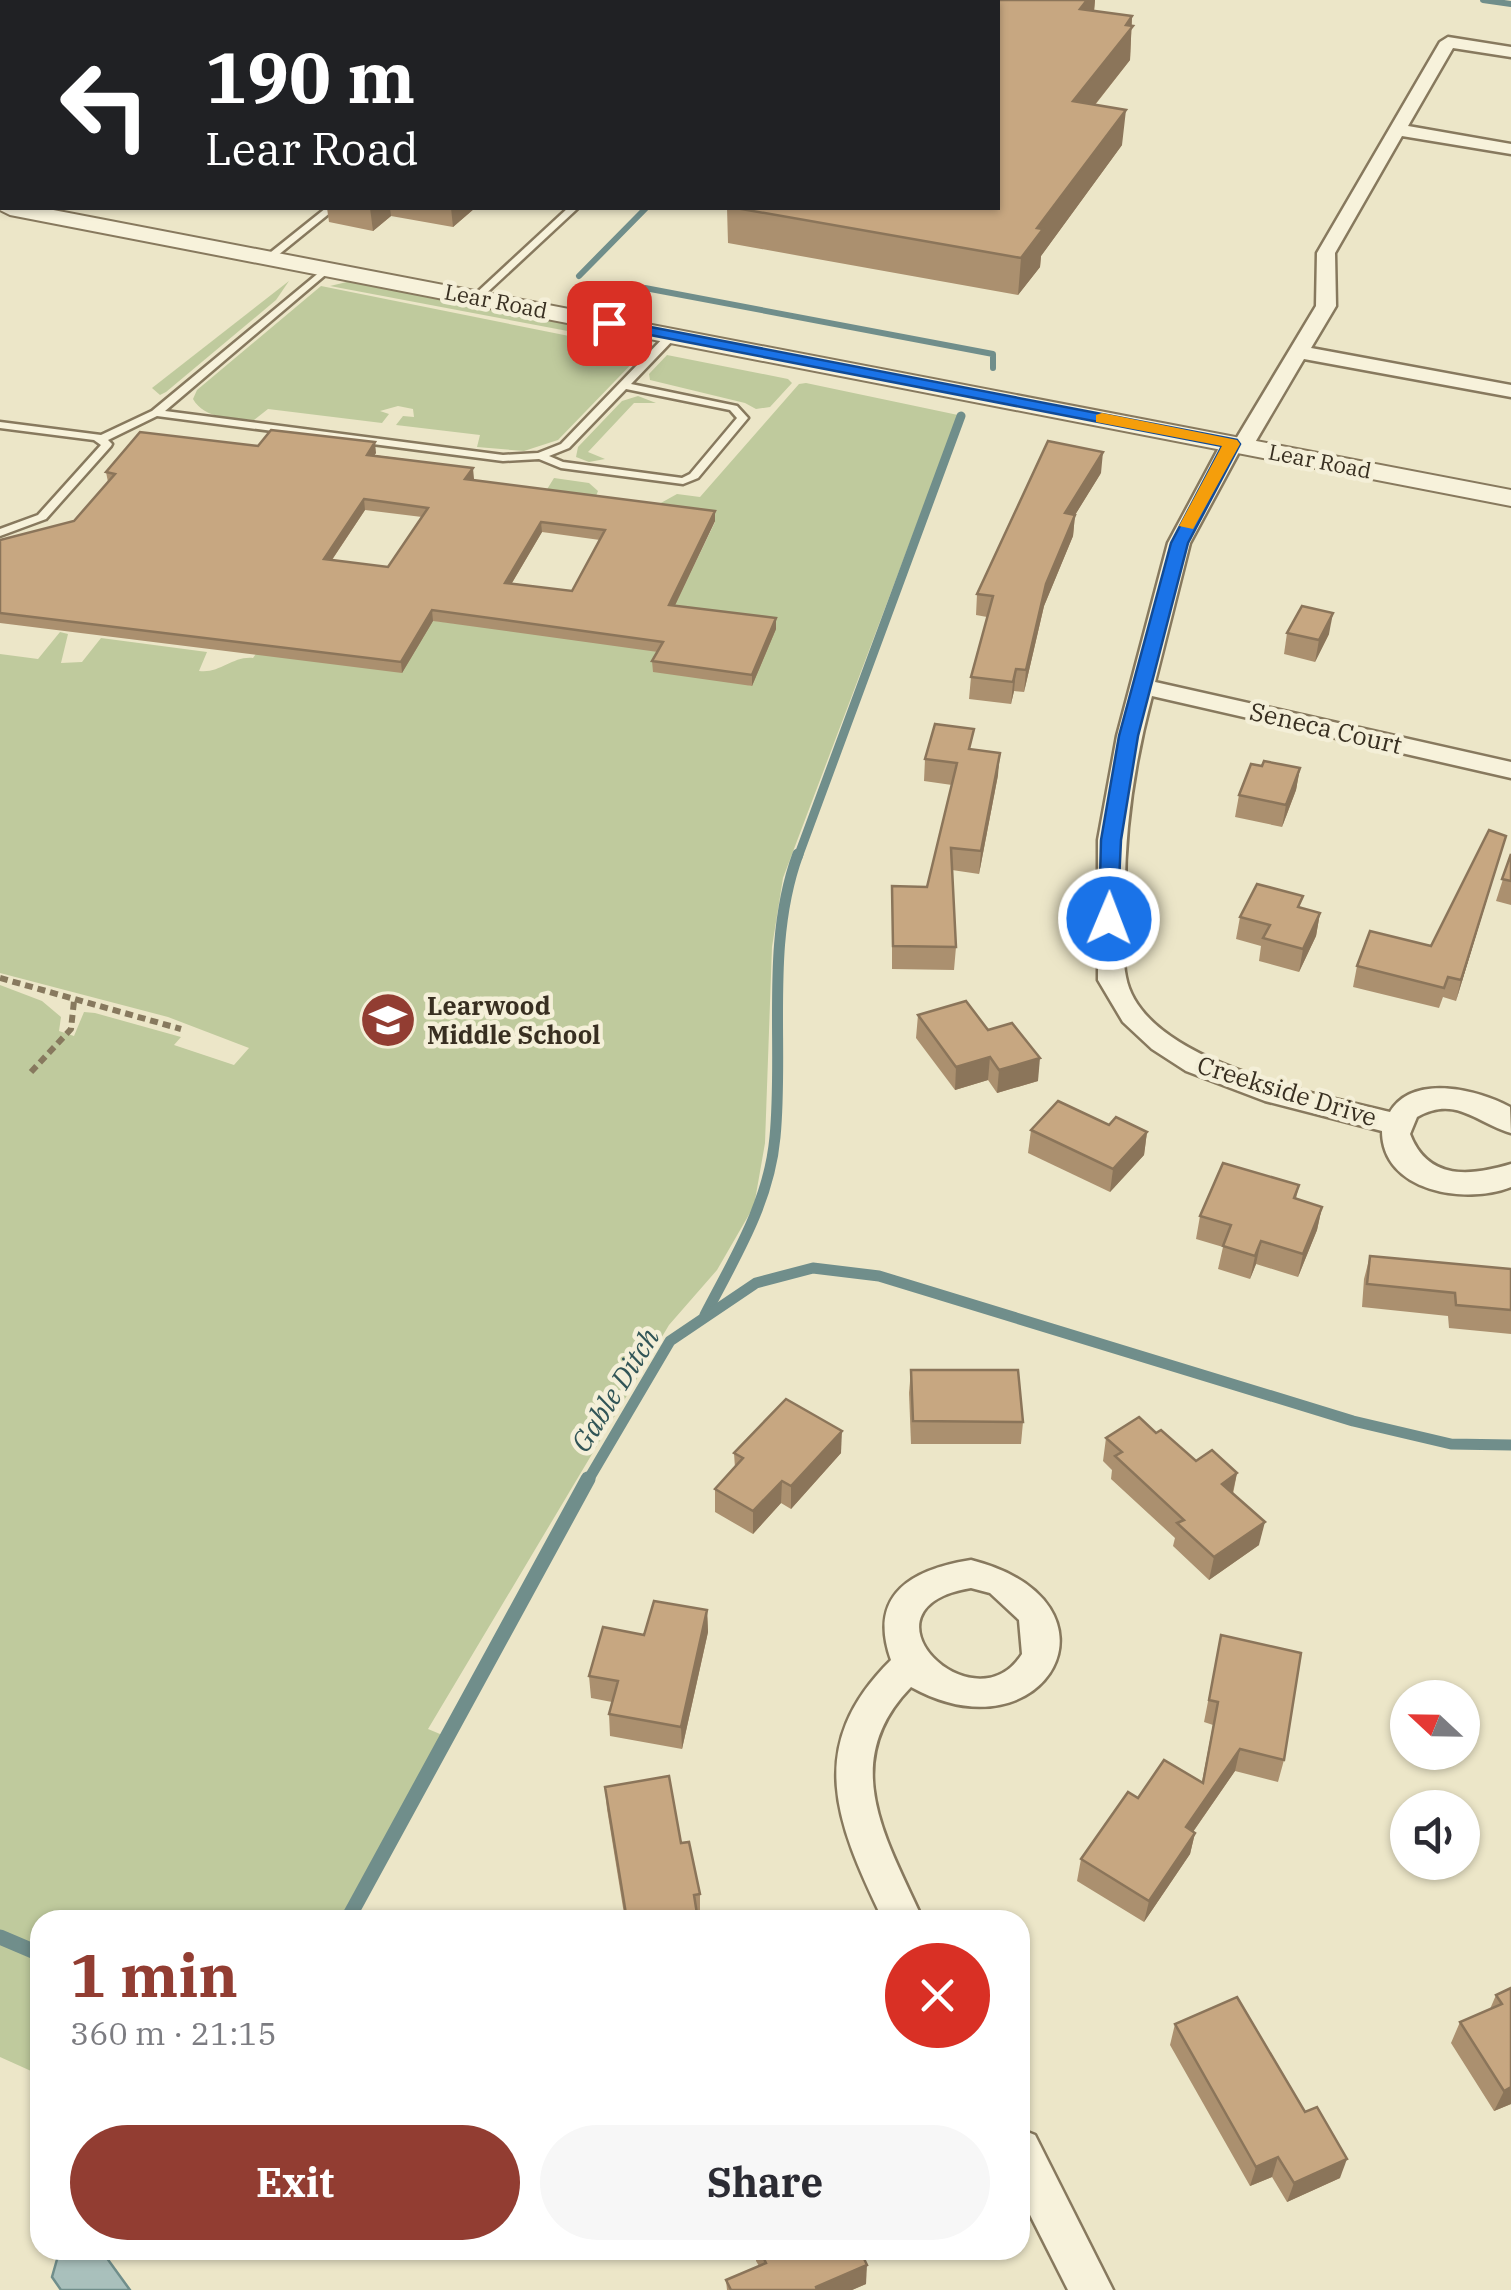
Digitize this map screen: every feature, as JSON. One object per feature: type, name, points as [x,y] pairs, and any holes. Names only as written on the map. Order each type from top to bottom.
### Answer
[{"type":"street","name":"Creekside Drive","points":[[1396,1124],[1241,1082],[1194,1064],[1145,1030],[1121,1001],[1108,958],[1111,840],[1142,686],[1180,543],[1326,306],[1326,252],[1448,42],[1511,52]]},
{"type":"street","points":[[1398,130],[1511,149]]},
{"type":"street","name":"Lear Road","points":[[20,210],[1511,498]]},
{"type":"street","points":[[1298,352],[1511,391]]},
{"type":"street","name":"Seneca Court","points":[[1142,686],[1511,770]]},
{"type":"street","name":"Creekside Drive","points":[[1511,1123],[1479,1104],[1441,1098],[1415,1105],[1396,1124],[1396,1140],[1403,1155],[1432,1177],[1478,1186],[1511,1174]]},
{"type":"street","points":[[898,1910],[872,1857],[852,1770],[860,1724],[880,1689],[911,1664]]},
{"type":"street","points":[[1030,2170],[1091,2290]]},
{"type":"lane","points":[[269,258],[329,210]]},
{"type":"lane","points":[[476,298],[571,210]]},
{"type":"lane","points":[[0,425],[104,438],[156,413],[327,268]]},
{"type":"lane","points":[[156,413],[503,458],[540,456],[565,446],[672,335]]},
{"type":"lane","points":[[540,456],[561,465],[683,481],[694,476],[744,418],[738,410],[624,385]]},
{"type":"lane","points":[[0,533],[42,518],[102,451],[104,438]]},
{"type":"path","points":[[0,978],[74,1002],[181,1029]]},
{"type":"path","points":[[32,1072],[71,1030],[74,1002]]},
{"type":"green space","points":[[289,281],[276,300],[166,392],[160,395],[152,388]]},
{"type":"green space","points":[[351,281],[641,338],[647,346],[330,286]]},
{"type":"green space","points":[[321,286],[644,351],[558,440],[524,451],[477,447],[480,435],[396,425],[403,416],[414,417],[413,409],[398,406],[380,411],[389,414],[382,423],[268,409],[254,420],[237,419],[220,417],[198,406],[193,399],[197,390]]},
{"type":"green space","points":[[667,355],[788,379],[792,383],[770,407],[756,409],[650,380],[649,374]]},
{"type":"green space","name":"Learwood Middle School","points":[[799,384],[958,415],[783,878],[772,947],[765,1143],[754,1206],[717,1270],[669,1325],[428,1729],[452,1739],[351,1910],[30,1910],[30,2070],[0,2057],[0,985],[42,1001],[61,1017],[59,1031],[74,1036],[84,1012],[181,1037],[174,1045],[234,1065],[249,1048],[168,1017],[0,973],[0,654],[38,659],[60,632],[68,634],[61,663],[82,662],[101,638],[207,652],[199,671],[213,670],[253,658],[296,597],[412,618],[651,648],[751,686],[775,629],[669,617],[715,522],[541,499],[554,478],[589,483],[598,491],[596,496],[659,504],[677,494],[700,497]]},
{"type":"green space","points":[[638,396],[656,403],[634,403],[588,452],[605,459],[589,462],[576,457],[578,447],[622,401]]},
{"type":"water","points":[[57,2260],[108,2260],[130,2290],[61,2290],[52,2277]]},
{"type":"building","points":[[1000,0],[1087,0],[1080,9],[1132,16],[1126,25],[1133,26],[1073,101],[1126,110],[1037,228],[1043,229],[1021,258],[747,210],[1000,210]]},
{"type":"building","points":[[271,430],[375,442],[367,455],[473,468],[465,479],[715,511],[669,605],[776,618],[752,675],[652,661],[663,642],[432,610],[401,662],[0,613],[0,540],[74,521],[115,474],[106,472],[140,432],[258,446]],"holes":[[[364,499],[428,508],[388,567],[324,559]],[[541,522],[605,530],[572,591],[505,583]]]},
{"type":"building","points":[[1048,441],[1103,452],[1065,513],[1075,515],[1046,584],[1026,670],[1016,669],[1013,682],[971,677],[993,596],[977,594]]},
{"type":"building","points":[[1302,606],[1333,613],[1319,640],[1287,633]]},
{"type":"building","points":[[935,724],[974,729],[969,749],[1000,753],[981,851],[951,848],[956,947],[893,946],[892,886],[927,887],[957,763],[925,759]]},
{"type":"building","points":[[1264,761],[1300,768],[1286,805],[1239,795],[1251,764],[1262,766]]},
{"type":"building","points":[[1489,830],[1506,836],[1461,980],[1448,977],[1444,988],[1357,966],[1370,931],[1431,946]]},
{"type":"building","points":[[1511,854],[1511,881],[1502,879]]},
{"type":"building","points":[[1257,884],[1303,896],[1298,907],[1320,913],[1303,949],[1263,938],[1270,925],[1240,917]]},
{"type":"building","points":[[966,1001],[988,1030],[1012,1023],[1040,1058],[999,1070],[990,1057],[956,1067],[918,1015]]},
{"type":"building","points":[[1058,1101],[1109,1125],[1116,1117],[1147,1132],[1113,1169],[1031,1130]]},
{"type":"building","points":[[1223,1163],[1299,1185],[1294,1198],[1322,1207],[1303,1254],[1261,1241],[1255,1256],[1223,1246],[1231,1225],[1200,1216]]},
{"type":"building","points":[[1370,1256],[1511,1269],[1511,1310],[1456,1305],[1455,1293],[1367,1284]]},
{"type":"building","points":[[911,1370],[1018,1370],[1023,1422],[913,1421]]},
{"type":"building","points":[[786,1399],[842,1431],[791,1486],[782,1481],[753,1511],[715,1489],[743,1458],[734,1453]]},
{"type":"building","points":[[1139,1417],[1156,1433],[1161,1430],[1196,1461],[1212,1450],[1237,1473],[1222,1484],[1265,1522],[1214,1557],[1177,1523],[1184,1520],[1115,1456],[1122,1452],[1106,1438]]},
{"type":"building","points":[[654,1601],[707,1610],[681,1727],[609,1714],[618,1681],[589,1676],[603,1627],[644,1635]]},
{"type":"building","points":[[1221,1635],[1301,1653],[1284,1760],[1240,1749],[1186,1827],[1195,1833],[1149,1901],[1081,1859],[1128,1792],[1138,1798],[1164,1760],[1203,1783],[1218,1702],[1209,1700]]},
{"type":"building","points":[[669,1776],[681,1843],[689,1842],[700,1894],[694,1895],[696,1910],[625,1910],[605,1787]]},
{"type":"building","points":[[1511,1988],[1511,2087],[1504,2091],[1460,2022],[1502,2004],[1496,1995]]},
{"type":"building","points":[[1237,1997],[1305,2112],[1317,2107],[1347,2159],[1294,2183],[1278,2157],[1256,2167],[1175,2024]]},
{"type":"building","points":[[765,2260],[865,2260],[867,2265],[816,2287],[817,2290],[731,2290],[726,2280],[766,2263]]},
{"type":"waterway","points":[[1483,0],[1511,4]]},
{"type":"waterway","points":[[579,276],[644,210]]},
{"type":"waterway","points":[[645,288],[993,354],[993,368]]},
{"type":"waterway","points":[[798,857],[961,416]]},
{"type":"waterway","points":[[705,1315],[749,1229],[772,1161],[782,923],[798,854]]},
{"type":"waterway","name":"Gable Ditch","points":[[587,1482],[670,1341],[756,1283],[813,1268],[879,1276],[1353,1421],[1451,1444],[1511,1445]]},
{"type":"waterway","name":"Gable Ditch","points":[[353,1910],[588,1479]]},
{"type":"waterway","name":"Gable Ditch","points":[[0,1937],[30,1950]]},
{"type":"slow traffic","points":[[1102,418],[1232,444],[1187,526]]},
{"type":"place","name":"Learwood Middle School","points":[[388,1020]]},
{"type":"route","points":[[609,323],[1232,444],[1180,543],[1129,736],[1111,840],[1109,919]]}]
